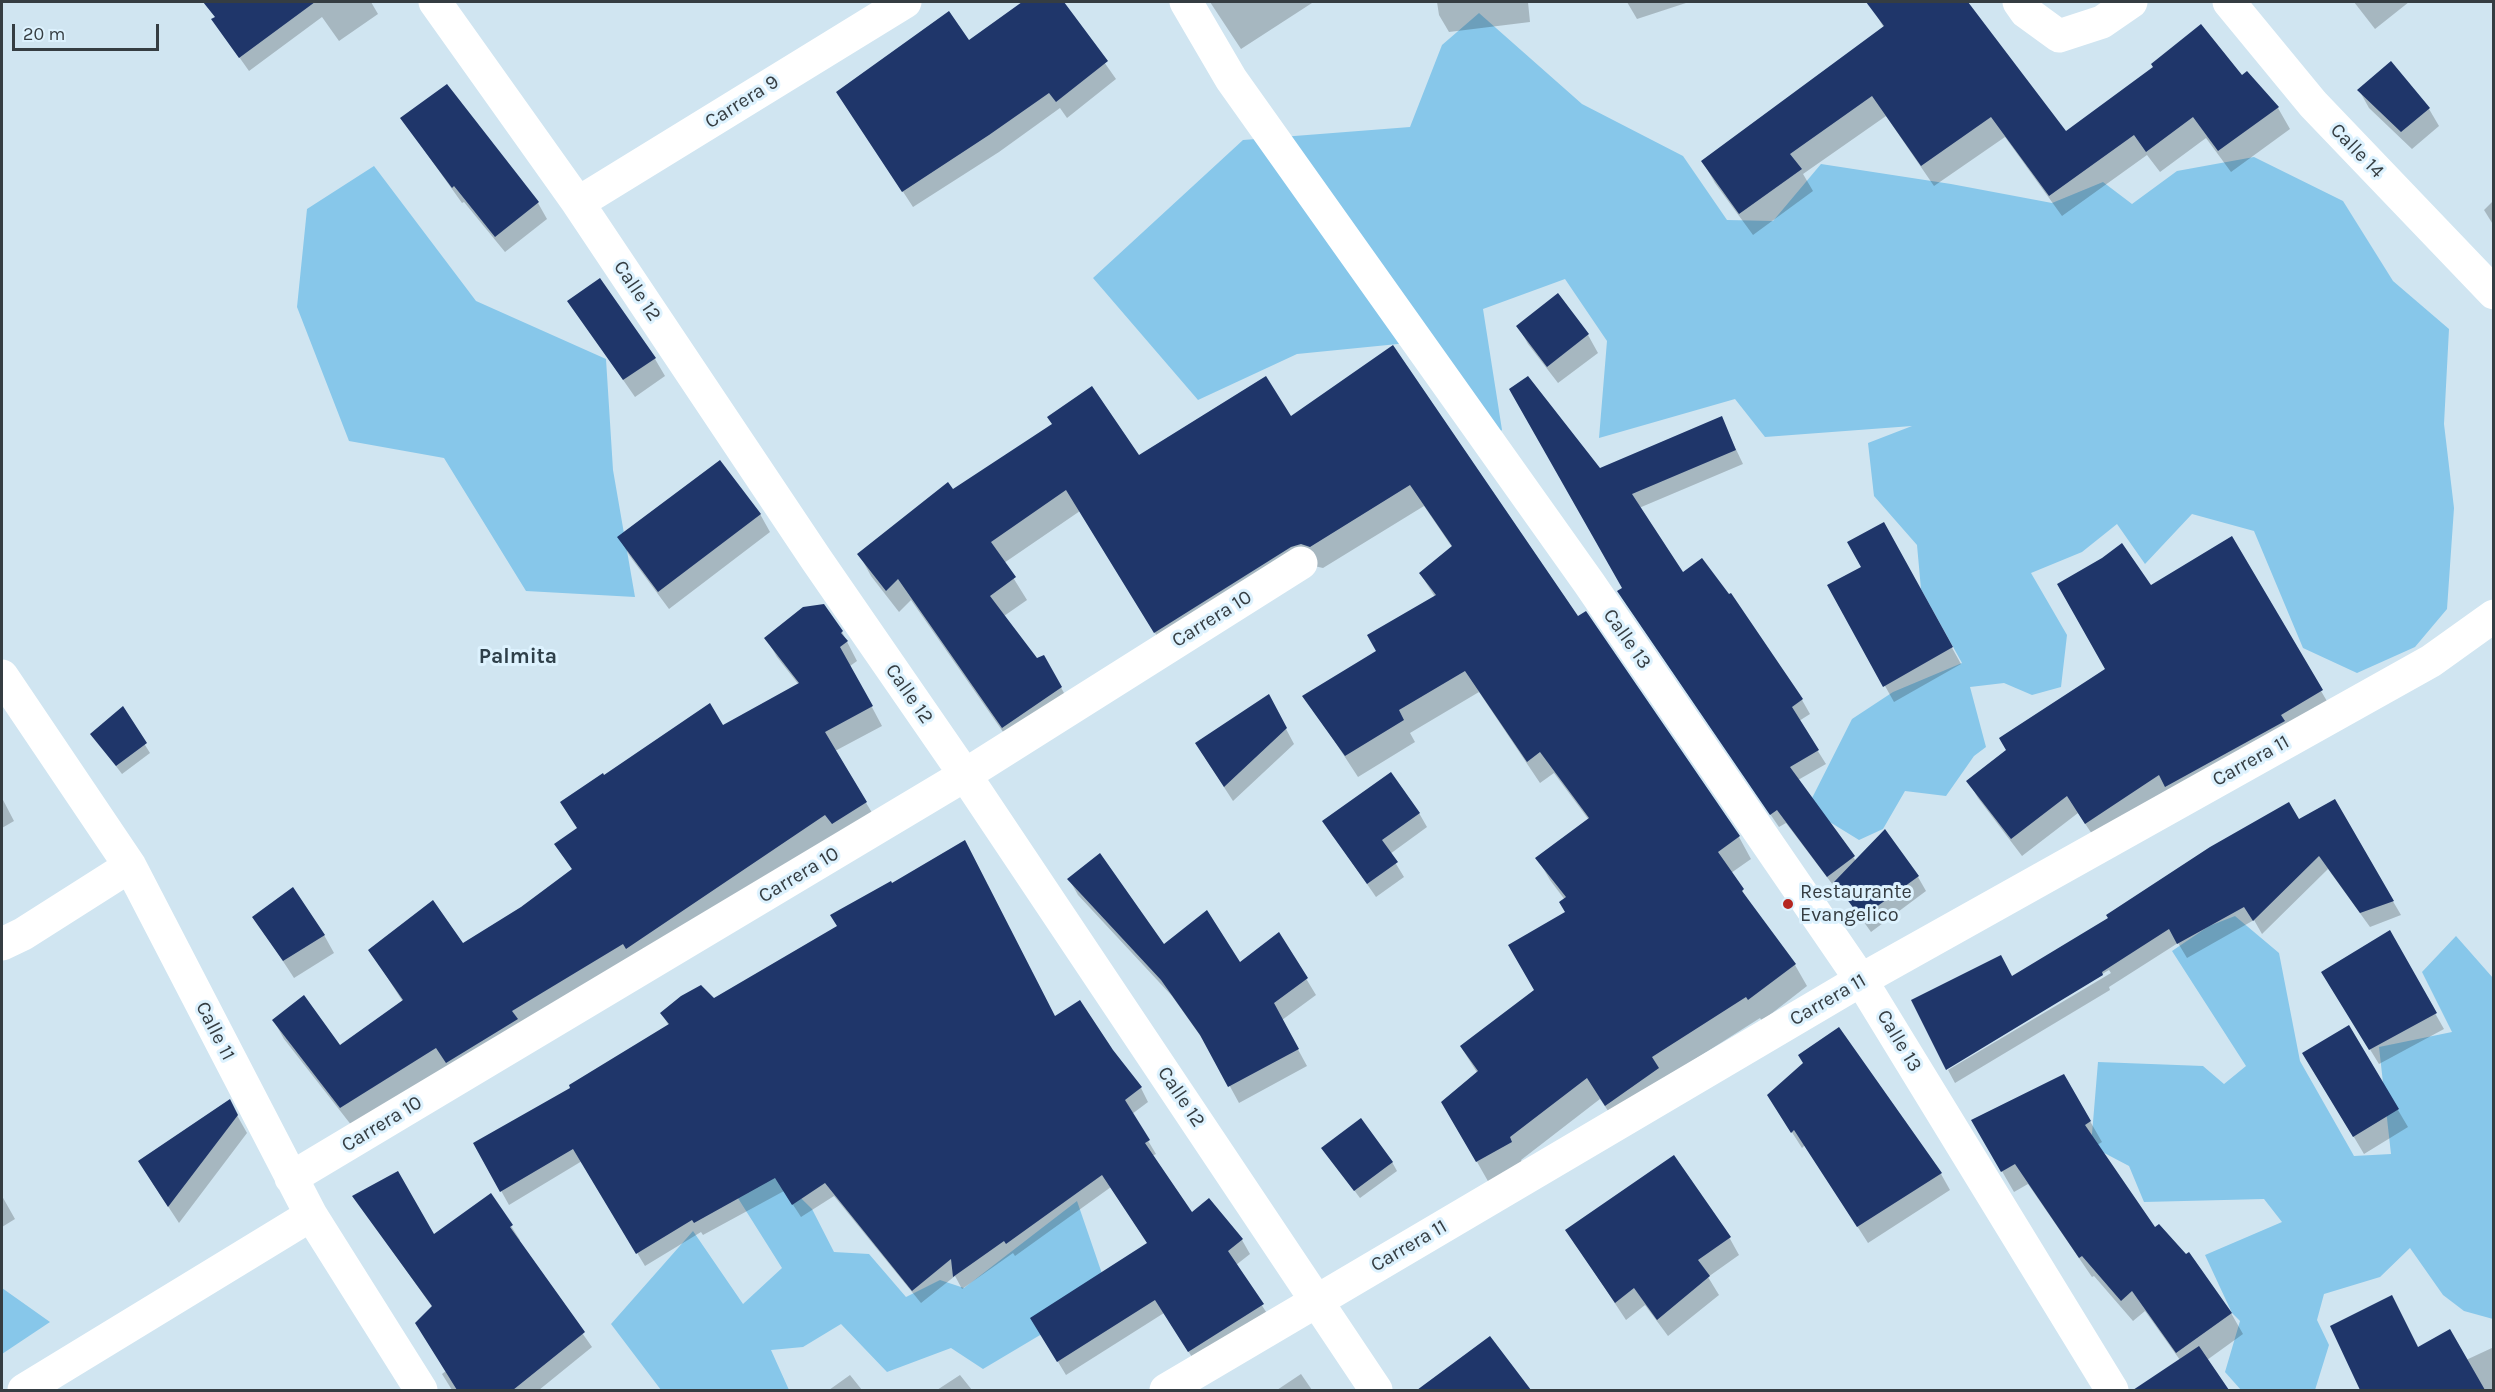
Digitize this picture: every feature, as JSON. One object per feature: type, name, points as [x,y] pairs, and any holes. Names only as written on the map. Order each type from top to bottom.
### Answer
[{"type":"street","name":"Calle 12","points":[[435,2],[579,203],[1376,1390]]},
{"type":"street","name":"Carrera 9","points":[[579,203],[905,2]]},
{"type":"street","name":"Calle 13","points":[[1186,2],[1231,79],[1588,583],[1861,980],[2112,1390]]},
{"type":"street","points":[[2019,2],[2026,12],[2059,36],[2102,22],[2132,2]]},
{"type":"street","name":"Calle 14","points":[[2229,2],[2313,104],[2493,293]]},
{"type":"street","name":"Carrera 10","points":[[291,1178],[965,775],[1301,563]]},
{"type":"street","name":"Carrera 11","points":[[1166,1390],[1861,980],[2431,662],[2493,616]]},
{"type":"street","name":"Calle 11","points":[[2,676],[130,866],[311,1215],[421,1390]]},
{"type":"street","points":[[2,944],[23,934],[130,866]]},
{"type":"street","points":[[24,1390],[311,1215]]},
{"type":"shaded area","points":[[1479,13],[1582,104],[1683,156],[1727,220],[1773,221],[1821,164],[1951,184],[2052,203],[2103,182],[2132,204],[2177,171],[2254,157],[2343,201],[2393,281],[2449,329],[2444,424],[2454,508],[2447,609],[2415,647],[2357,673],[2303,648],[2254,531],[2192,514],[2145,564],[2117,524],[2082,552],[2031,573],[2067,635],[2061,687],[2032,695],[2004,683],[1970,687],[1986,747],[1974,756],[1946,796],[1905,791],[1883,829],[1859,840],[1807,808],[1852,719],[1893,692],[1962,663],[1921,589],[1917,545],[1874,496],[1868,443],[1912,426],[1765,437],[1735,399],[1599,438],[1607,341],[1565,279],[1483,309],[1502,430],[1476,450],[1418,342],[1297,354],[1198,400],[1093,278],[1243,140],[1410,127],[1442,45]]},
{"type":"shaded area","points":[[374,166],[476,301],[606,359],[613,470],[635,597],[526,591],[444,458],[349,441],[297,307],[307,209]]},
{"type":"shaded area","points":[[2235,916],[2279,953],[2300,1061],[2354,1156],[2391,1154],[2379,1047],[2452,1032],[2422,972],[2456,936],[2493,978],[2493,1319],[2464,1311],[2443,1295],[2410,1248],[2380,1277],[2324,1294],[2317,1320],[2329,1345],[2315,1390],[2241,1390],[2225,1372],[2240,1321],[2232,1313],[2205,1255],[2282,1222],[2264,1199],[2144,1202],[2129,1166],[2091,1146],[2098,1062],[2203,1066],[2224,1084],[2246,1066],[2172,951],[2209,926]]},
{"type":"shaded area","points":[[746,1144],[812,1209],[834,1252],[869,1254],[906,1297],[940,1280],[964,1288],[1077,1201],[1109,1294],[983,1369],[951,1348],[887,1372],[841,1324],[803,1347],[771,1350],[789,1390],[661,1390],[611,1324],[693,1231],[743,1304],[782,1268],[736,1195]]},
{"type":"shaded area","points":[[2,1288],[50,1322],[2,1354]]},
{"type":"building","points":[[203,2],[315,2],[239,58],[211,19],[215,17]]},
{"type":"building","points":[[1022,2],[1064,2],[1108,61],[1056,102],[1049,93],[902,192],[836,92],[949,11],[969,40]]},
{"type":"building","points":[[1866,2],[1968,2],[2066,131],[2153,67],[2151,64],[2201,24],[2242,75],[2247,71],[2279,107],[2218,151],[2193,117],[2146,152],[2134,135],[2049,196],[1991,117],[1921,166],[1872,96],[1790,154],[1802,169],[1739,214],[1701,161],[1884,26]]},
{"type":"building","points":[[2391,61],[2430,108],[2401,132],[2357,90]]},
{"type":"building","points":[[447,84],[539,202],[495,237],[454,186],[452,188],[400,118]]},
{"type":"building","points":[[600,278],[656,358],[623,380],[567,301]]},
{"type":"building","points":[[1558,293],[1589,334],[1547,367],[1516,326]]},
{"type":"building","points":[[1393,345],[1578,616],[1586,611],[1740,836],[1718,852],[1744,889],[1742,891],[1796,964],[1748,1000],[1746,997],[1652,1057],[1659,1068],[1605,1106],[1587,1078],[1510,1137],[1512,1142],[1476,1162],[1441,1102],[1478,1071],[1460,1046],[1534,990],[1508,945],[1565,912],[1559,902],[1566,897],[1535,858],[1589,818],[1540,752],[1527,762],[1465,671],[1399,710],[1404,720],[1345,756],[1302,696],[1376,651],[1367,635],[1436,595],[1419,573],[1452,546],[1410,485],[1310,547],[1301,544],[1291,547],[1154,633],[1066,490],[991,542],[1016,577],[990,596],[1037,658],[1044,655],[1062,687],[1002,728],[898,579],[886,591],[857,554],[948,482],[953,489],[1052,424],[1047,417],[1092,386],[1139,455],[1266,376],[1291,416]]},
{"type":"building","points":[[1528,376],[1600,468],[1722,416],[1736,450],[1632,494],[1683,572],[1702,558],[1729,594],[1731,593],[1803,699],[1792,707],[1819,750],[1790,767],[1855,856],[1827,877],[1777,810],[1770,815],[1617,591],[1622,588],[1509,389]]},
{"type":"building","points":[[720,460],[761,514],[658,592],[617,537]]},
{"type":"building","points":[[1884,522],[1953,647],[1883,687],[1827,585],[1861,567],[1847,542]]},
{"type":"building","points":[[2232,536],[2323,690],[2281,715],[2285,721],[2165,787],[2159,775],[2085,824],[2067,796],[2011,839],[1966,781],[2006,750],[1999,738],[2105,669],[2057,584],[2102,558],[2122,543],[2151,585]]},
{"type":"building","points":[[824,604],[848,641],[840,647],[873,706],[825,732],[867,802],[832,824],[825,815],[626,949],[623,944],[512,1011],[518,1019],[446,1063],[436,1048],[340,1108],[272,1020],[304,995],[340,1045],[403,1000],[368,950],[433,900],[463,943],[521,907],[572,869],[554,844],[577,828],[560,802],[710,703],[723,725],[799,683],[764,638],[803,607]]},
{"type":"building","points":[[1269,694],[1287,728],[1224,787],[1195,743]]},
{"type":"building","points":[[123,706],[147,743],[116,766],[90,734]]},
{"type":"building","points":[[1391,772],[1420,813],[1382,840],[1398,862],[1367,884],[1322,821]]},
{"type":"building","points":[[2335,799],[2394,901],[2360,913],[2319,856],[2253,921],[2244,907],[2177,944],[2169,929],[2102,972],[2103,975],[1946,1070],[1911,1000],[2001,955],[2012,976],[2108,918],[2106,915],[2210,847],[2289,802],[2299,819]]},
{"type":"building","points":[[1885,829],[1919,876],[1861,918],[1834,882]]},
{"type":"building","points":[[965,840],[1055,1016],[1080,1000],[1113,1050],[1142,1087],[1125,1100],[1150,1140],[1145,1143],[1192,1212],[1209,1198],[1243,1239],[1228,1251],[1264,1304],[1188,1352],[1155,1300],[1057,1362],[1030,1318],[1147,1243],[1102,1175],[1006,1244],[1004,1241],[953,1277],[951,1259],[912,1291],[825,1183],[792,1205],[775,1178],[694,1223],[692,1220],[636,1254],[573,1149],[500,1192],[473,1143],[570,1088],[569,1085],[669,1024],[660,1013],[681,996],[701,985],[714,998],[837,926],[830,915],[891,881],[892,883]]},
{"type":"building","points":[[1100,853],[1164,944],[1207,910],[1240,962],[1279,932],[1308,978],[1274,1003],[1299,1049],[1228,1087],[1200,1035],[1161,980],[1067,879]]},
{"type":"building","points":[[293,887],[325,935],[283,961],[252,917]]},
{"type":"building","points":[[2390,930],[2437,1013],[2369,1050],[2321,972]]},
{"type":"building","points":[[2349,1025],[2399,1109],[2353,1137],[2302,1053]]},
{"type":"building","points":[[1839,1027],[1942,1173],[1857,1227],[1794,1130],[1791,1133],[1767,1095],[1803,1063],[1798,1055]]},
{"type":"building","points":[[2064,1074],[2091,1121],[2085,1125],[2155,1227],[2159,1224],[2186,1254],[2189,1252],[2232,1313],[2176,1353],[2132,1291],[2121,1301],[2082,1256],[2079,1258],[2015,1164],[2001,1172],[1971,1120]]},
{"type":"building","points":[[230,1099],[238,1115],[168,1207],[138,1161]]},
{"type":"building","points":[[1361,1118],[1393,1162],[1354,1191],[1321,1148]]},
{"type":"building","points":[[1674,1155],[1731,1237],[1698,1260],[1710,1276],[1657,1320],[1634,1288],[1615,1303],[1565,1230]]},
{"type":"building","points":[[398,1171],[434,1234],[491,1193],[513,1225],[510,1227],[585,1332],[513,1390],[457,1390],[415,1323],[432,1306],[352,1196]]},
{"type":"building","points":[[2392,1295],[2418,1347],[2450,1329],[2485,1390],[2360,1390],[2330,1326]]},
{"type":"building","points":[[1490,1336],[1531,1390],[1417,1390]]},
{"type":"building","points":[[2199,1346],[2229,1390],[2133,1390]]},
{"type":"place","name":"Restaurante Evangelico","points":[[1788,904]]},
{"type":"district","name":"Palmita","points":[[518,657]]}]
